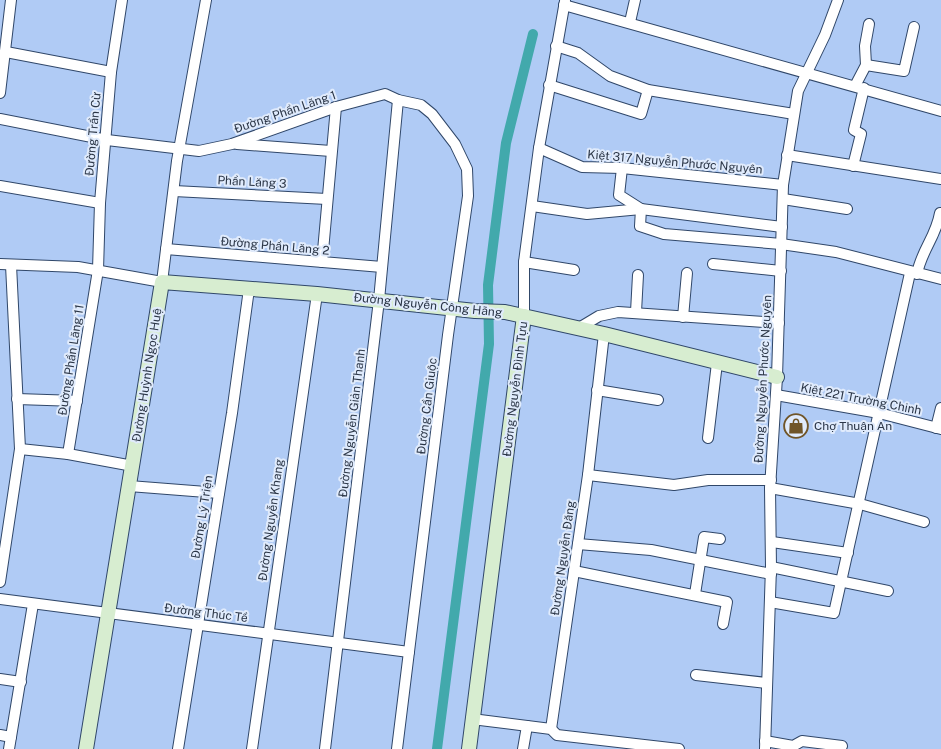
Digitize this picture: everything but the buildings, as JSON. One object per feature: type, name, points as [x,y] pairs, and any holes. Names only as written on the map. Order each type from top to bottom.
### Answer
[{"type":"street","points":[[0,93],[11,0]]},
{"type":"street","name":"Đường Trần Cừ","points":[[98,270],[100,203],[107,140],[111,72],[122,0]]},
{"type":"street","name":"Đường Huỳnh Ngọc Huệ","points":[[86,749],[106,614],[162,282],[180,148],[206,0]]},
{"type":"street","points":[[630,22],[635,0]]},
{"type":"street","name":"Đường Nguyễn Phước Nguyên","points":[[838,0],[825,35],[798,92],[783,184],[777,377],[771,484],[772,542],[765,745],[793,746],[802,741],[842,746]]},
{"type":"street","points":[[564,3],[686,40],[941,111]]},
{"type":"street","name":"Đường Nguyễn Đình Tựu","points":[[469,749],[524,316],[524,262],[538,148],[564,3]]},
{"type":"street","points":[[852,166],[861,134],[854,130],[860,87],[866,65],[864,46],[869,24]]},
{"type":"street","points":[[866,65],[904,71],[914,27]]},
{"type":"street","points":[[556,46],[578,53],[610,76],[648,90],[794,114]]},
{"type":"street","points":[[6,52],[111,72]]},
{"type":"street","points":[[549,86],[641,114],[648,90]]},
{"type":"street","name":"Đường Phần Lăng 1","points":[[0,119],[107,140],[180,148],[199,152],[232,144],[336,107],[385,94],[398,100]]},
{"type":"street","name":"Đường Nguyễn Giản Thanh","points":[[325,749],[379,300],[398,100]]},
{"type":"street","name":"Đường Cần Giuộc","points":[[398,100],[422,105],[432,114],[455,144],[467,169],[468,196],[452,307],[398,749]]},
{"type":"street","points":[[322,262],[336,107]]},
{"type":"street","points":[[232,144],[331,151]]},
{"type":"street","name":"Kiệt 317 Nguyễn Phước Nguyên","points":[[538,148],[582,167],[622,168],[783,184]]},
{"type":"street","points":[[787,155],[941,179]]},
{"type":"street","points":[[622,168],[619,195],[641,209]]},
{"type":"street","points":[[0,186],[100,203]]},
{"type":"street","name":"Phần Lăng 3","points":[[174,191],[328,199]]},
{"type":"street","points":[[783,199],[848,209]]},
{"type":"street","points":[[532,206],[587,214],[641,209],[782,227]]},
{"type":"street","points":[[770,602],[834,613],[879,413],[914,274],[936,232],[941,208]]},
{"type":"street","points":[[641,209],[640,226],[664,234],[781,244],[836,252],[914,274],[941,279]]},
{"type":"street","name":"Đường Phần Lăng 2","points":[[166,249],[382,267]]},
{"type":"street","points":[[524,262],[574,270]]},
{"type":"street","points":[[0,582],[20,449],[18,399],[5,264],[78,267],[162,282]]},
{"type":"street","points":[[713,264],[781,271]]},
{"type":"street","name":"Đường Phần Lăng 11","points":[[68,454],[98,270]]},
{"type":"street","points":[[683,317],[687,273]]},
{"type":"street","points":[[636,312],[638,275]]},
{"type":"street","name":"Đường Nguyễn Công Hãng","points":[[162,282],[317,294],[524,316],[777,377]]},
{"type":"street","name":"Đường Lý Triện","points":[[178,749],[249,290]]},
{"type":"street","name":"Đường Nguyễn Khang","points":[[252,749],[317,294]]},
{"type":"street","points":[[579,328],[588,321],[607,313],[636,312],[779,323]]},
{"type":"street","name":"Đường Nguyễn Đăng","points":[[551,728],[588,475],[604,334]]},
{"type":"street","points":[[708,438],[717,363]]},
{"type":"street","points":[[597,390],[658,400]]},
{"type":"street","name":"Kiệt 221 Trường Chinh","points":[[776,395],[879,413],[939,428]]},
{"type":"street","points":[[18,399],[77,401]]},
{"type":"street","points":[[939,428],[941,408]]},
{"type":"street","points":[[20,449],[68,454],[132,466]]},
{"type":"street","points":[[588,475],[674,485],[708,480],[771,484],[860,504],[924,522]]},
{"type":"street","points":[[129,486],[218,493]]},
{"type":"street","points":[[695,594],[704,537],[720,539]]},
{"type":"street","points":[[772,542],[848,553]]},
{"type":"street","points":[[578,544],[643,549],[700,560],[842,581],[888,591]]},
{"type":"street","points":[[574,571],[727,602],[723,624]]},
{"type":"street","name":"Đường Thúc Tề","points":[[0,599],[409,652]]},
{"type":"street","points":[[9,749],[33,604]]},
{"type":"street","points":[[696,675],[767,683]]},
{"type":"street","points":[[0,679],[21,682]]},
{"type":"street","points":[[472,719],[551,728],[557,735],[679,749]]},
{"type":"street","points":[[523,749],[527,726]]},
{"type":"street","points":[[0,734],[11,737]]},
{"type":"waterway","points":[[437,749],[489,344],[488,285],[506,143],[533,34]]},
{"type":"place","name":"Chợ Thuận An","points":[[796,426]]}]
